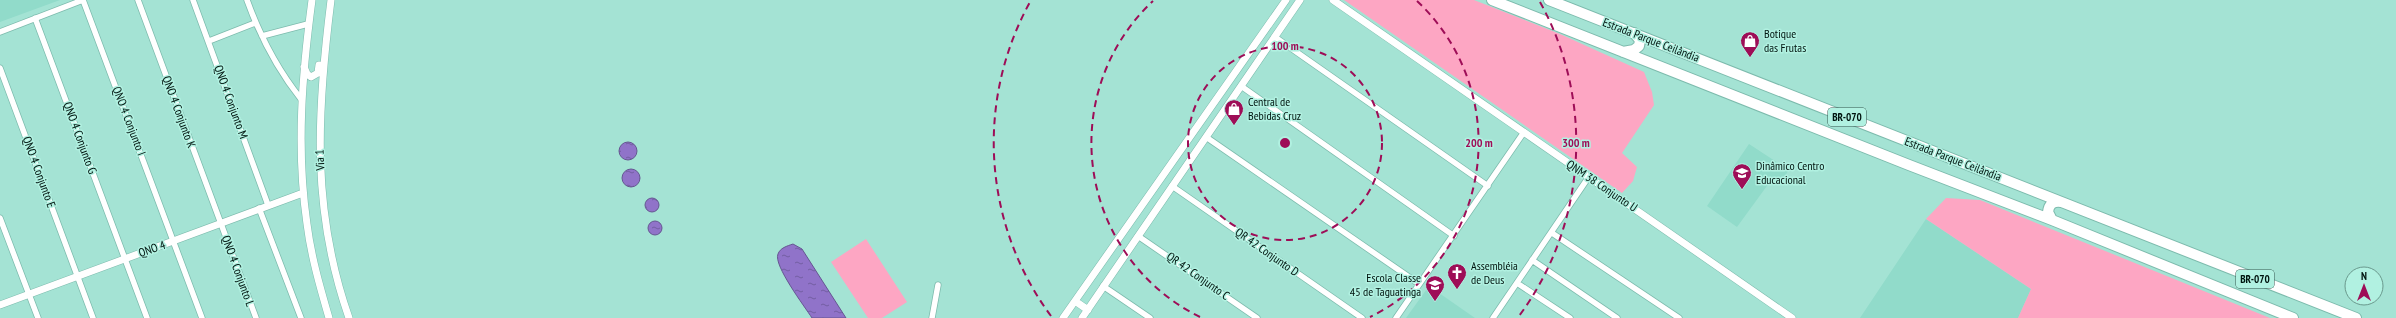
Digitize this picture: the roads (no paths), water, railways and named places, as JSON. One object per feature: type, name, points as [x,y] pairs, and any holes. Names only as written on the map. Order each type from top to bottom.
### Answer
[{"type":"highway","name":"Estrada Parque Ceilândia","points":[[1492,0],[2052,220],[2293,318]]},
{"type":"highway","name":"Estrada Parque Ceilândia","points":[[1549,0],[2061,202],[2163,244],[2356,318]]},
{"type":"highway","points":[[1623,52],[1634,50],[1639,46],[1640,40],[1634,33]]},
{"type":"highway","points":[[2052,220],[2048,212],[2050,206],[2054,202],[2061,202]]},
{"type":"main road","name":"Via 1","points":[[312,0],[308,24],[301,99],[303,193],[315,268],[329,318]]},
{"type":"main road","name":"Via 1","points":[[331,0],[319,130],[322,193],[329,245],[344,303],[350,318]]},
{"type":"main road","points":[[1064,318],[1286,0]]},
{"type":"main road","points":[[1082,318],[1300,0]]},
{"type":"main road","name":"QNM 38 Conjunto U","points":[[1333,0],[1588,178],[1621,198],[1792,318]]},
{"type":"main road","points":[[304,67],[309,76],[314,77],[318,73],[322,31],[329,21]]},
{"type":"main road","name":"QNO 4","points":[[0,305],[303,193]]},
{"type":"main road","points":[[1075,301],[1088,310]]},
{"type":"main road","points":[[344,303],[344,318]]},
{"type":"street","points":[[0,32],[83,0]]},
{"type":"street","name":"QNO 4 Conjunto I","points":[[83,0],[202,318]]},
{"type":"street","name":"QNO 4 Conjunto K","points":[[138,0],[220,224]]},
{"type":"street","name":"QNO 4 Conjunto M","points":[[193,0],[268,205]]},
{"type":"street","points":[[247,0],[255,23],[277,67],[301,99]]},
{"type":"street","name":"QNO 4 Conjunto G","points":[[35,18],[147,318]]},
{"type":"street","points":[[209,42],[255,23]]},
{"type":"street","points":[[262,36],[308,24]]},
{"type":"street","points":[[1275,37],[1488,186]]},
{"type":"street","name":"QNO 4 Conjunto E","points":[[0,68],[93,318]]},
{"type":"street","points":[[1241,86],[1454,236]]},
{"type":"street","points":[[1396,318],[1454,236],[1524,132]]},
{"type":"street","points":[[1206,137],[1419,284]]},
{"type":"street","points":[[1493,318],[1588,178]]},
{"type":"street","name":"QR 42 Conjunto D","points":[[1172,186],[1362,318]]},
{"type":"street","points":[[259,208],[301,318]]},
{"type":"street","points":[[0,218],[38,318]]},
{"type":"street","name":"QNO 4 Conjunto L","points":[[220,224],[256,318]]},
{"type":"street","points":[[1552,233],[1679,318]]},
{"type":"street","name":"QR 42 Conjunto C","points":[[1138,236],[1257,318]]},
{"type":"street","points":[[1532,260],[1617,318]]},
{"type":"street","points":[[1517,283],[1570,318]]},
{"type":"street","points":[[932,318],[938,285]]},
{"type":"street","points":[[1104,286],[1150,318]]},
{"type":"water","points":[[628,142],[634,145],[637,151],[634,157],[628,160],[622,157],[619,151],[622,145]]},
{"type":"water","points":[[631,169],[635,170],[639,174],[639,182],[635,186],[631,187],[627,186],[623,182],[622,178],[623,174],[627,170]]},
{"type":"water","points":[[652,198],[657,200],[659,205],[657,210],[652,212],[647,210],[645,205],[647,200]]},
{"type":"water","points":[[655,221],[660,223],[662,228],[660,233],[655,235],[650,233],[648,228],[650,223]]},
{"type":"water","points":[[793,244],[802,249],[846,318],[812,318],[780,267],[778,254],[780,250]]},
{"type":"place","name":"Botique das Frutas","points":[[1750,58]]},
{"type":"place","name":"Central de Bebidas Cruz","points":[[1234,126]]},
{"type":"place","name":"Dinâmico Centro Educacional","points":[[1742,190]]},
{"type":"place","name":"Assembléia de Deus","points":[[1457,290]]},
{"type":"place","name":"Escola Classe 45 de Taguatinga","points":[[1435,302]]}]
